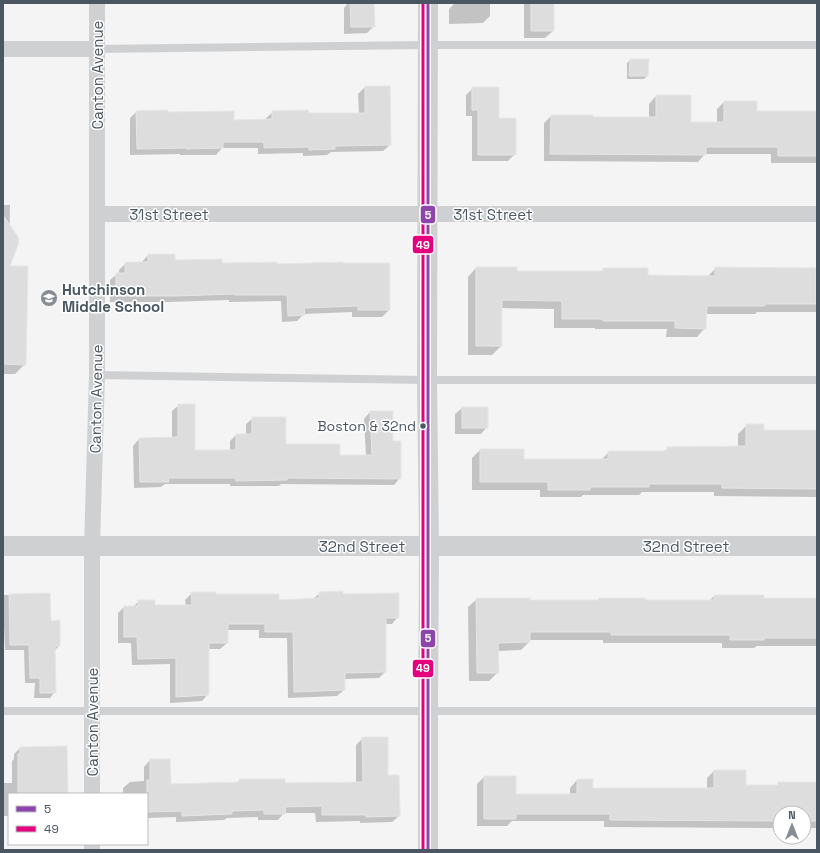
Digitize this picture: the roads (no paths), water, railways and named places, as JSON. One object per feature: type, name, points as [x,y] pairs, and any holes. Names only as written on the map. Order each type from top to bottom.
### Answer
[{"type":"street","name":"Canton Avenue","points":[[92,793],[92,546],[97,375],[97,3]]},
{"type":"street","points":[[428,3],[428,850]]},
{"type":"street","points":[[3,49],[97,49]]},
{"type":"street","name":"31st Street","points":[[97,214],[817,214]]},
{"type":"street","name":"32nd Street","points":[[3,546],[817,546]]},
{"type":"lane","points":[[97,49],[428,45],[817,45]]},
{"type":"lane","points":[[97,375],[427,380],[817,380]]},
{"type":"lane","points":[[3,711],[817,711]]},
{"type":"place","name":"Hutchinson Middle School","points":[[49,298]]},
{"type":"place","name":"Boston & 32nd","points":[[423,426]]}]
